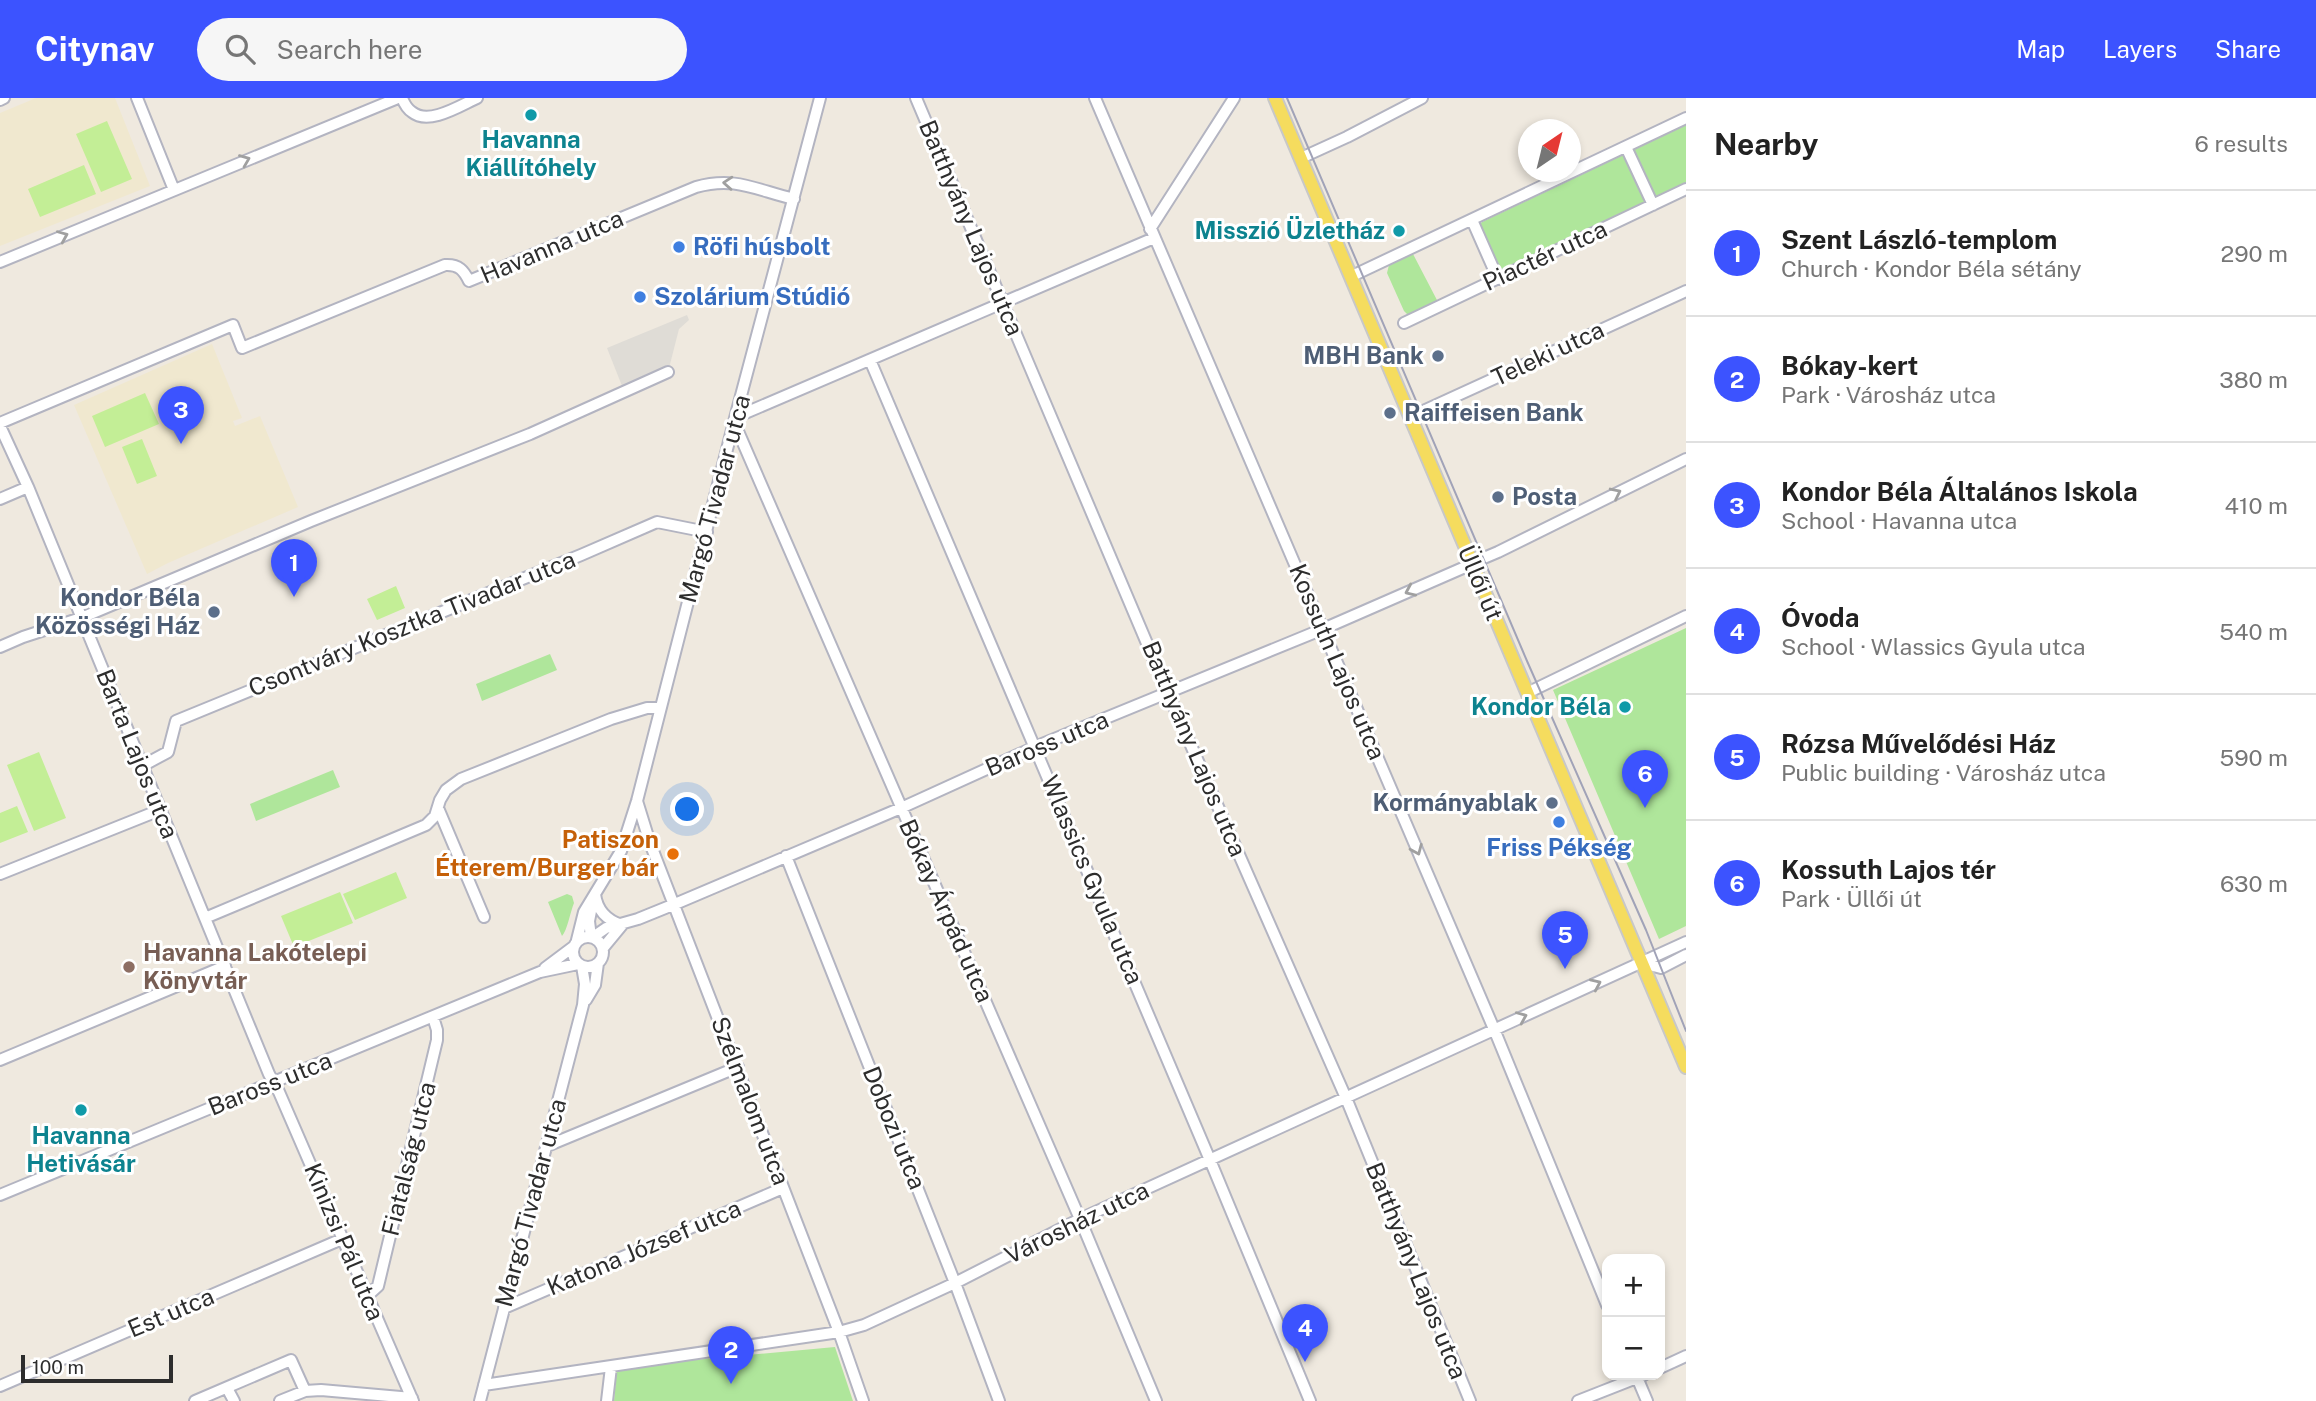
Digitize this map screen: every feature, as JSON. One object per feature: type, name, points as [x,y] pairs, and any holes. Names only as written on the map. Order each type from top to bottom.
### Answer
[{"type":"main road","name":"Üllői út","points":[[1275,98],[1686,1068]]},
{"type":"street","points":[[137,98],[178,188]]},
{"type":"street","points":[[0,262],[394,99],[412,113],[432,117],[477,98]]},
{"type":"street","name":"Margó Tivadar utca","points":[[575,944],[584,912],[621,852],[637,801],[820,98]]},
{"type":"street","name":"Batthyány Lajos utca","points":[[916,98],[1168,693],[1346,1098],[1470,1401]]},
{"type":"street","name":"Kossuth Lajos utca","points":[[1095,98],[1494,1029],[1602,1293]]},
{"type":"street","points":[[735,419],[1004,303],[1152,234],[1234,98]]},
{"type":"street","points":[[1301,158],[1422,98]]},
{"type":"street","points":[[1352,276],[1686,118]]},
{"type":"street","points":[[1626,147],[1653,205]]},
{"type":"street","name":"Havanna utca","points":[[0,424],[233,325],[242,348],[445,265],[458,267],[465,272],[469,281],[712,182],[729,181],[794,198]]},
{"type":"street","name":"Piactér utca","points":[[1404,323],[1686,189]]},
{"type":"street","points":[[1472,220],[1498,279]]},
{"type":"street","name":"Teleki utca","points":[[1410,417],[1686,291]]},
{"type":"street","name":"Wlassics Gyula utca","points":[[870,360],[1310,1401]]},
{"type":"street","points":[[0,647],[81,618],[311,521],[530,434],[668,372]]},
{"type":"street","name":"Bókay Árpád utca","points":[[735,419],[1156,1401]]},
{"type":"street","name":"Barta Lajos utca","points":[[0,424],[274,1083]]},
{"type":"street","name":"Baross utca","points":[[592,937],[606,928],[622,925],[675,904],[901,808],[1035,747],[1323,629],[1498,552],[1686,459]]},
{"type":"street","points":[[0,499],[28,487]]},
{"type":"street","name":"Csontváry Kosztka Tivadar utca","points":[[142,766],[168,752],[177,722],[657,522],[706,532]]},
{"type":"street","points":[[1527,693],[1686,616]]},
{"type":"street","points":[[205,918],[426,825],[435,816],[446,790],[461,779],[611,719],[647,708],[660,708]]},
{"type":"street","name":"Szélmalom utca","points":[[637,801],[650,843],[738,1067],[863,1401]]},
{"type":"street","points":[[438,808],[484,917]]},
{"type":"street","points":[[0,874],[160,810]]},
{"type":"street","name":"Dobozi utca","points":[[786,856],[999,1401]]},
{"type":"street","points":[[595,894],[601,912],[608,919],[622,925]]},
{"type":"street","name":"Margó Tivadar utca","points":[[592,937],[589,921],[595,894]]},
{"type":"street","name":"Baross utca","points":[[603,948],[622,925]]},
{"type":"street","points":[[592,937],[603,948],[603,957],[598,963],[587,967],[580,965],[573,956],[575,944],[592,937]]},
{"type":"street","name":"Városház utca","points":[[484,1385],[839,1332],[864,1325],[955,1283],[1080,1219],[1686,942]]},
{"type":"street","name":"Baross utca","points":[[540,972],[575,944]]},
{"type":"street","points":[[1642,963],[1661,968],[1686,956]]},
{"type":"street","name":"Margó Tivadar utca","points":[[583,1005],[595,985],[598,963]]},
{"type":"street","name":"Margó Tivadar utca","points":[[480,1401],[583,1005],[585,984],[580,965]]},
{"type":"street","name":"Baross utca","points":[[0,1195],[540,972],[580,965]]},
{"type":"street","points":[[0,1060],[225,966]]},
{"type":"street","name":"Fiatalság utca","points":[[367,1296],[378,1286],[431,1067],[438,1030],[433,1017]]},
{"type":"street","points":[[547,1146],[738,1067]]},
{"type":"street","name":"Kinizsi Pál utca","points":[[274,1083],[412,1400]]},
{"type":"street","name":"Katona József utca","points":[[504,1308],[783,1188]]},
{"type":"street","name":"Est utca","points":[[1,1384],[342,1239]]},
{"type":"street","points":[[1665,1366],[1686,1356]]},
{"type":"street","points":[[195,1401],[291,1360],[305,1391]]},
{"type":"street","points":[[607,1401],[611,1367]]},
{"type":"street","points":[[1578,1401],[1629,1380]]},
{"type":"street","points":[[1640,1380],[1647,1401]]},
{"type":"street","points":[[228,1388],[234,1401]]},
{"type":"street","points":[[280,1401],[305,1391],[321,1390],[412,1400]]},
{"type":"shaded area","points":[[36,98],[115,98],[150,186],[0,246],[0,113]]},
{"type":"shaded area","points":[[687,315],[689,320],[679,329],[668,372],[624,391],[607,348]]},
{"type":"shaded area","points":[[212,344],[242,418],[233,421],[235,426],[260,416],[298,507],[147,574],[74,405]]},
{"type":"green space","points":[[107,121],[132,179],[101,192],[76,134]]},
{"type":"green space","points":[[1686,125],[1686,185],[1505,271],[1498,268],[1478,227],[1482,222],[1566,182],[1581,182],[1581,175]]},
{"type":"green space","points":[[84,165],[96,194],[40,217],[28,189]]},
{"type":"green space","points":[[1413,254],[1438,302],[1408,315],[1387,273],[1389,265]]},
{"type":"green space","points":[[145,393],[159,424],[105,447],[92,416]]},
{"type":"green space","points":[[142,439],[157,476],[137,484],[122,447]]},
{"type":"green space","points":[[396,586],[405,608],[377,620],[367,599]]},
{"type":"green space","points":[[1686,628],[1686,926],[1659,939],[1553,690]]},
{"type":"green space","points":[[550,654],[557,670],[482,701],[476,684]]},
{"type":"green space","points":[[39,752],[66,818],[34,831],[7,765]]},
{"type":"green space","points":[[333,770],[340,787],[256,821],[250,804]]},
{"type":"green space","points":[[17,806],[28,832],[0,843],[0,813]]},
{"type":"green space","points":[[396,872],[407,898],[355,920],[343,894]]},
{"type":"green space","points":[[340,892],[353,923],[294,947],[281,916]]},
{"type":"green space","points":[[567,894],[572,896],[574,903],[562,936],[548,902]]},
{"type":"green space","points":[[835,1347],[853,1401],[614,1401],[617,1367]]},
{"type":"tram line","points":[[1287,98],[1527,661],[1646,930],[1686,1031]]},
{"type":"place","name":"Havanna Kiállítóhely","points":[[531,115]]},
{"type":"place","name":"Misszió Üzletház","points":[[1399,231]]},
{"type":"place","name":"Röfi húsbolt","points":[[679,247]]},
{"type":"place","name":"Szolárium Stúdió","points":[[640,297]]},
{"type":"place","name":"MBH Bank","points":[[1438,356]]},
{"type":"place","name":"Raiffeisen Bank","points":[[1390,413]]},
{"type":"place","name":"Kondor Béla Általános Iskola","points":[[181,444]]},
{"type":"place","name":"Posta","points":[[1498,497]]},
{"type":"place","name":"Szent László-templom","points":[[294,597]]},
{"type":"place","name":"Kondor Béla Közösségi Ház","points":[[214,612]]},
{"type":"place","name":"Kondor Béla","points":[[1625,707]]},
{"type":"place","name":"Kormányablak","points":[[1552,803]]},
{"type":"place","name":"Kossuth Lajos tér","points":[[1645,808]]},
{"type":"place","name":"Friss Pékség","points":[[1559,822]]},
{"type":"place","name":"Patiszon Étterem/Burger bár","points":[[673,854]]},
{"type":"place","name":"Havanna Lakótelepi Könyvtár","points":[[129,967]]},
{"type":"place","name":"Rózsa Művelődési Ház","points":[[1565,969]]},
{"type":"place","name":"Havanna Hetivásár","points":[[81,1110]]},
{"type":"place","name":"Óvoda","points":[[1305,1362]]},
{"type":"place","name":"Bókay-kert","points":[[731,1384]]}]
